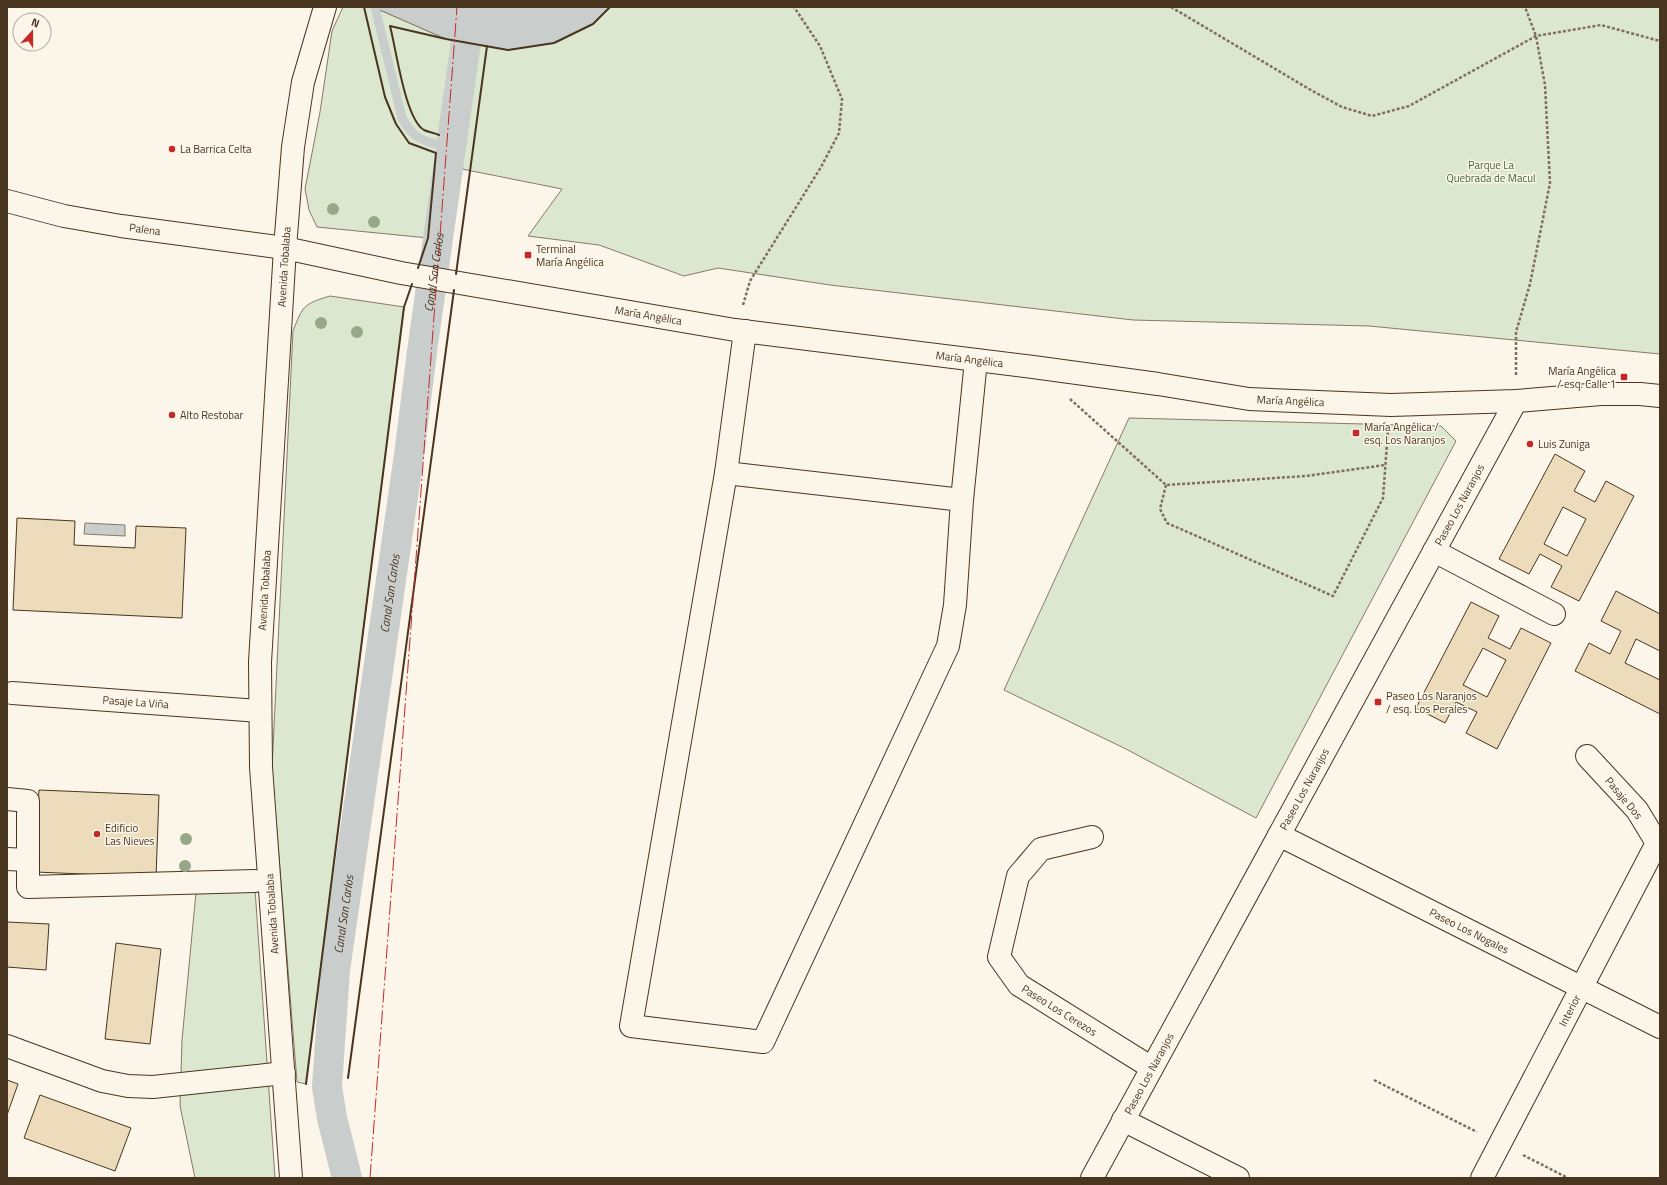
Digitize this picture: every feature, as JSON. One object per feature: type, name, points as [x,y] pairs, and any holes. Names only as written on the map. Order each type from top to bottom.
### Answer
[{"type":"street","name":"Avenida Tobalaba","points":[[291,1178],[261,767],[260,711],[262,610],[285,248],[298,114],[303,82],[323,13]]},
{"type":"street","name":"Palena","points":[[7,202],[64,216],[121,226],[285,248]]},
{"type":"street","name":"María Angélica","points":[[285,248],[401,273],[472,286],[740,331],[1158,384],[1249,399],[1391,405],[1516,401],[1601,394],[1640,394],[1660,396]]},
{"type":"street","points":[[740,331],[726,473],[631,1026],[763,1042],[948,646],[955,605],[962,500],[976,360]]},
{"type":"street","name":"Paseo Los Naranjos","points":[[1092,1178],[1516,401]]},
{"type":"street","points":[[726,473],[962,500]]},
{"type":"street","points":[[1434,551],[1554,614]]},
{"type":"street","name":"Pasaje La Viña","points":[[12,693],[260,711]]},
{"type":"street","name":"Pasaje Dos","points":[[1587,756],[1637,810],[1657,843]]},
{"type":"street","points":[[7,799],[28,801],[17,859],[28,887],[254,881]]},
{"type":"street","name":"Paseo Los Nogales","points":[[1278,835],[1660,1027]]},
{"type":"street","name":"Paseo Los Cerezos","points":[[1092,837],[1041,849],[1018,876],[999,957],[1019,985],[1152,1068]]},
{"type":"street","name":"Interior","points":[[1482,1178],[1657,843]]},
{"type":"street","points":[[7,1046],[102,1081],[128,1086],[153,1087],[284,1074]]},
{"type":"street","points":[[1123,1120],[1238,1178]]},
{"type":"path","points":[[740,331],[750,281],[821,167],[839,133],[842,99],[820,46],[794,7]]},
{"type":"path","points":[[1171,7],[1342,107],[1372,116],[1409,106],[1536,36],[1601,24],[1660,41]]},
{"type":"path","points":[[1516,401],[1516,332],[1530,284],[1550,183],[1544,85],[1536,36],[1525,7]]},
{"type":"path","points":[[1068,398],[1166,485],[1306,476],[1385,465]]},
{"type":"path","points":[[1166,485],[1160,509],[1167,523],[1333,596],[1383,498],[1391,405]]},
{"type":"path","points":[[1374,1080],[1568,1178]]},
{"type":"green space","name":"Parque La Quebrada de Macul","points":[[343,7],[373,7],[446,39],[593,24],[610,7],[1660,7],[1660,354],[1369,326],[1133,320],[830,285],[718,268],[684,276],[599,245],[528,236],[562,189],[437,164],[428,238],[317,227],[309,210],[305,189],[320,112],[332,31]]},
{"type":"green space","points":[[330,296],[404,307],[306,1084],[297,1082],[272,769],[293,331],[299,316],[305,307],[314,301]]},
{"type":"green space","points":[[1129,418],[1441,426],[1456,441],[1256,818],[1126,749],[1004,690]]},
{"type":"green space","points":[[255,889],[275,1178],[195,1178],[180,1106],[182,1040],[196,892]]},
{"type":"shaded area","points":[[373,7],[610,7],[593,24],[554,43],[508,50],[446,39]]},
{"type":"shaded area","points":[[85,523],[125,525],[125,536],[84,534]]},
{"type":"building","points":[[1555,454],[1585,471],[1574,491],[1595,502],[1606,481],[1634,496],[1579,601],[1551,587],[1562,566],[1540,554],[1529,574],[1499,559]],"holes":[[[1563,507],[1586,519],[1567,556],[1544,544]]]},
{"type":"building","points":[[17,518],[75,521],[74,545],[135,548],[136,526],[186,528],[182,618],[13,610]]},
{"type":"building","points":[[1616,591],[1660,614],[1660,651],[1636,639],[1625,663],[1660,680],[1660,714],[1575,671],[1589,643],[1610,654],[1621,631],[1601,621]]},
{"type":"building","points":[[1471,602],[1499,616],[1488,638],[1510,649],[1521,628],[1551,643],[1497,749],[1466,733],[1477,712],[1456,702],[1445,723],[1416,708]],"holes":[[[1483,648],[1506,660],[1487,697],[1463,685]]]},
{"type":"building","name":"Edificio Las Nieves","points":[[39,790],[159,795],[156,877],[35,872]]},
{"type":"building","points":[[7,922],[49,924],[46,970],[7,967]]},
{"type":"building","points":[[116,943],[161,949],[150,1044],[105,1039]]},
{"type":"building","points":[[7,1080],[18,1084],[7,1115]]},
{"type":"building","points":[[40,1095],[131,1128],[115,1171],[24,1138]]},
{"type":"waterway","points":[[375,7],[402,118],[407,126],[417,136],[428,142],[451,148]]},
{"type":"waterway","name":"Canal San Carlos","points":[[347,1178],[332,1118],[327,1087],[335,970],[409,455],[423,344],[471,7]]},
{"type":"wall","points":[[364,7],[385,97],[396,124],[409,143],[436,153],[428,238],[418,268]]},
{"type":"wall","points":[[439,135],[424,130],[417,123],[412,112],[406,98],[390,26],[446,39],[508,50],[554,43],[593,24],[610,7]]},
{"type":"wall","points":[[456,274],[487,46]]},
{"type":"wall","points":[[306,1084],[404,307],[412,284]]},
{"type":"wall","points":[[348,1078],[454,290]]},
{"type":"power","points":[[370,1178],[457,7]]},
{"type":"place","name":"La Barrica Celta","points":[[172,149]]},
{"type":"place","name":"Terminal María Angélica","points":[[528,255]]},
{"type":"place","name":"María Angélica / esq. Calle 1","points":[[1624,377]]},
{"type":"place","name":"Alto Restobar","points":[[172,415]]},
{"type":"place","name":"María Angélica / esq. Los Naranjos","points":[[1356,433]]},
{"type":"place","name":"Luis Zuniga","points":[[1530,444]]},
{"type":"place","name":"Paseo Los Naranjos / esq. Los Perales","points":[[1378,702]]},
{"type":"place","name":"Edificio Las Nieves","points":[[97,834]]}]
